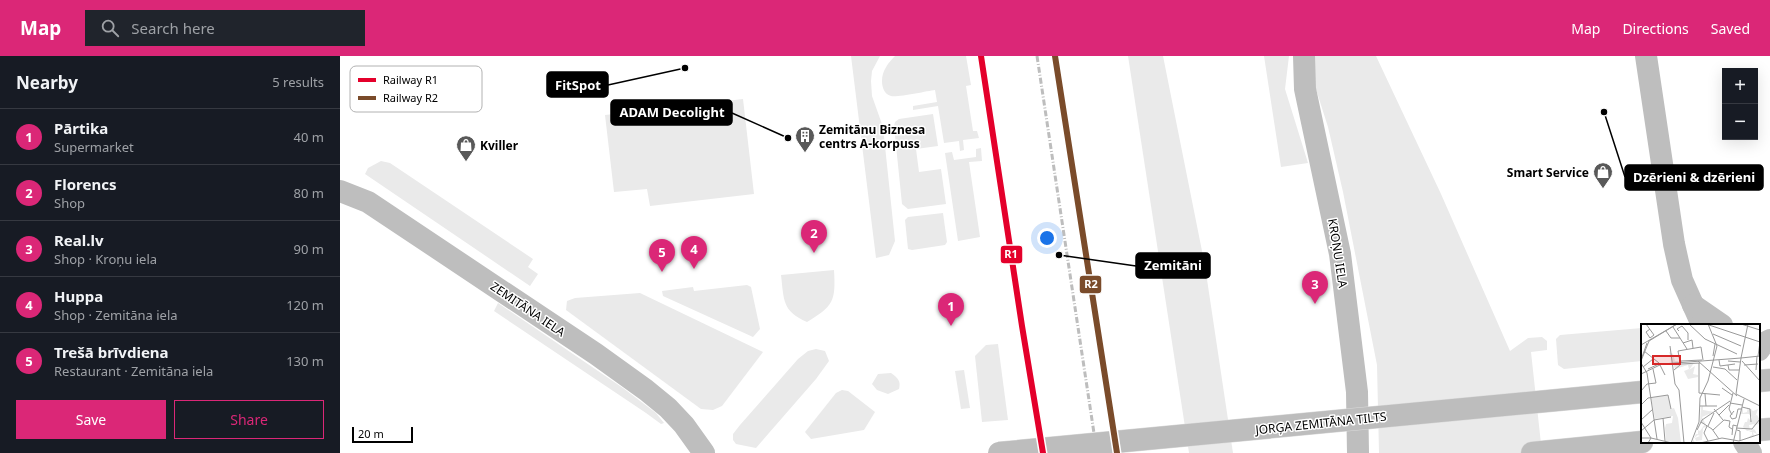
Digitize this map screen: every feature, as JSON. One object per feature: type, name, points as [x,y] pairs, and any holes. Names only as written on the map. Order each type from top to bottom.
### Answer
[{"type":"main road","points":[[1760,381],[1770,380]]},
{"type":"main road","name":"JORĢA ZEMITĀNA TILTS","points":[[999,453],[1641,392]]},
{"type":"main road","points":[[1760,430],[1770,429]]},
{"type":"main road","points":[[1532,453],[1641,442]]},
{"type":"street","name":"KROŅU IELA","points":[[1304,56],[1305,89],[1340,254],[1357,392],[1358,453]]},
{"type":"street","points":[[1646,56],[1674,244],[1682,280],[1702,324]]},
{"type":"street","name":"ZEMITĀNA IELA","points":[[341,192],[368,202],[596,354],[646,390],[668,408],[684,425],[699,452]]},
{"type":"street","points":[[1693,305],[1721,324]]},
{"type":"street","points":[[1745,443],[1751,453]]},
{"type":"shaded area","points":[[851,56],[880,56],[872,71],[872,96],[883,127],[895,241],[889,255],[876,258]]},
{"type":"shaded area","points":[[895,56],[966,56],[971,85],[966,86],[973,131],[977,131],[979,138],[963,140],[964,150],[960,151],[959,141],[944,143],[938,106],[913,110],[913,106],[937,102],[935,90],[899,96],[891,96],[887,94],[883,88],[882,77],[886,67]]},
{"type":"shaded area","points":[[1128,56],[1163,56],[1205,266],[1233,453],[1189,453]]},
{"type":"shaded area","points":[[1264,56],[1289,56],[1285,89],[1308,163],[1281,167]]},
{"type":"shaded area","points":[[1312,56],[1376,56],[1441,194],[1510,351],[1528,338],[1542,337],[1547,341],[1547,350],[1531,352],[1542,453],[1379,453],[1377,365],[1343,192],[1328,127],[1314,83]]},
{"type":"shaded area","points":[[743,99],[754,194],[650,206],[647,189],[614,192],[605,115]]},
{"type":"shaded area","points":[[933,114],[938,146],[916,149],[919,172],[941,169],[946,204],[908,209],[902,204],[894,126],[895,122],[899,119]]},
{"type":"shaded area","points":[[981,148],[982,161],[969,162],[980,237],[958,241],[945,153],[952,152],[954,160],[976,157],[976,149]]},
{"type":"shaded area","points":[[381,161],[390,163],[533,259],[528,267],[538,274],[530,286],[365,174],[368,168]]},
{"type":"shaded area","points":[[943,213],[947,242],[945,245],[912,250],[908,249],[905,220],[908,217]]},
{"type":"shaded area","points":[[834,270],[833,296],[827,307],[807,322],[793,314],[784,298],[781,275]]},
{"type":"shaded area","points":[[747,285],[751,287],[760,329],[753,337],[663,296],[662,291],[693,287],[694,291]]},
{"type":"shaded area","points":[[640,293],[763,352],[722,406],[713,410],[701,409],[566,310],[567,301],[575,298]]},
{"type":"shaded area","points":[[498,303],[623,388],[656,413],[664,423],[661,424],[494,311]]},
{"type":"shaded area","points":[[1641,328],[1641,361],[1564,369],[1558,365],[1556,339],[1560,335]]},
{"type":"shaded area","points":[[998,344],[1008,420],[982,422],[975,356],[986,345]]},
{"type":"shaded area","points":[[816,349],[825,351],[829,361],[816,379],[756,448],[736,444],[733,440],[733,434],[740,425],[798,359],[808,351]]},
{"type":"shaded area","points":[[964,370],[970,408],[961,409],[955,371]]},
{"type":"shaded area","points":[[891,373],[900,384],[899,389],[888,394],[877,390],[872,384],[878,374]]},
{"type":"shaded area","points":[[842,390],[848,391],[875,412],[864,430],[811,439],[805,432],[836,393]]},
{"type":"railway","points":[[1037,56],[1097,453]]},
{"type":"railway","points":[[1055,56],[1117,453]]},
{"type":"rail line","name":"R1","points":[[981,56],[1043,453]]},
{"type":"rail line","name":"R2","points":[[1055,56],[1117,453]]},
{"type":"place","name":"FitSpot","points":[[685,68]]},
{"type":"place","name":"Dzērieni & dzērieni","points":[[1604,112]]},
{"type":"place","name":"ADAM Decolight","points":[[788,138]]},
{"type":"place","name":"Zemitānu Biznesa centrs A-korpuss","points":[[805,153]]},
{"type":"place","name":"Kviller","points":[[466,162]]},
{"type":"place","name":"Smart Service","points":[[1603,189]]},
{"type":"place","name":"Florencs","points":[[814,253]]},
{"type":"place","name":"Zemitāni","points":[[1059,255]]},
{"type":"place","name":"Huppa","points":[[694,269]]},
{"type":"place","name":"Trešā brīvdiena","points":[[662,272]]},
{"type":"place","name":"Real.lv","points":[[1315,304]]},
{"type":"place","name":"Pārtika","points":[[951,326]]}]
